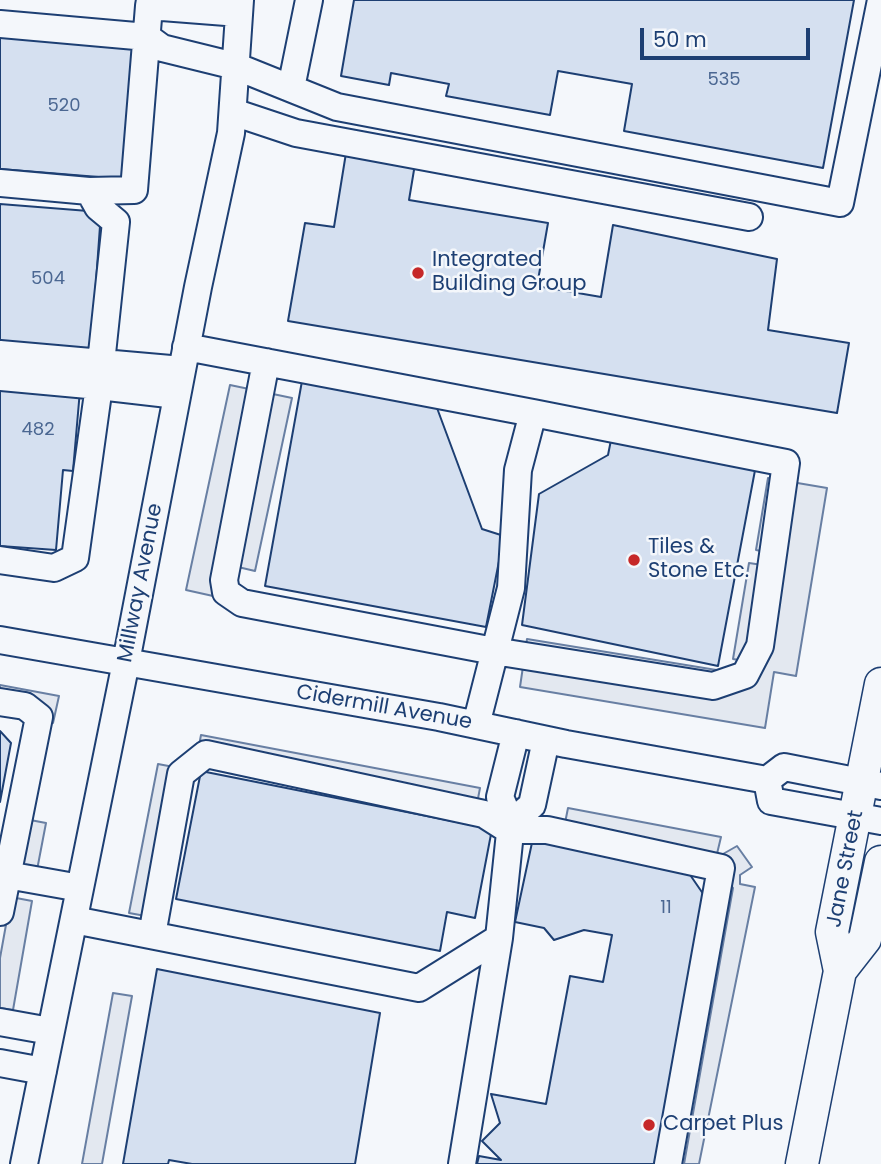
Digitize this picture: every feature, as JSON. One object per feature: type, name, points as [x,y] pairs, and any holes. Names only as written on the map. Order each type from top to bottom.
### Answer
[{"type":"main road","name":"Jane Street","points":[[802,1164],[840,971],[832,932],[869,818],[881,684]]},
{"type":"main road","name":"Jane Street","points":[[840,971],[865,939],[881,862]]},
{"type":"street","points":[[291,89],[309,0]]},
{"type":"street","points":[[0,24],[147,37],[162,48],[235,66],[337,107],[840,203],[881,0]]},
{"type":"street","points":[[0,183],[89,191],[134,190],[150,3],[239,7]]},
{"type":"street","name":"Millway Avenue","points":[[24,1164],[182,370],[232,133],[239,7]]},
{"type":"street","points":[[233,112],[296,133],[749,217]]},
{"type":"street","points":[[0,560],[54,568],[75,558],[100,374],[116,222],[98,207],[89,191]]},
{"type":"street","points":[[0,354],[100,374]]},
{"type":"street","points":[[0,377],[182,370],[266,362],[786,463],[760,646],[745,676],[713,686],[494,651],[242,603],[226,592],[224,580],[266,362]]},
{"type":"street","points":[[475,725],[511,588],[518,470],[533,413]]},
{"type":"street","name":"Cidermill Avenue","points":[[0,640],[767,780],[783,767],[872,783]]},
{"type":"street","points":[[0,702],[25,706],[39,718],[0,912]]},
{"type":"street","points":[[462,1164],[499,938],[510,826],[500,797],[516,733]]},
{"type":"street","points":[[510,826],[532,805],[546,740]]},
{"type":"street","points":[[152,935],[181,774],[206,754],[484,814],[510,826],[547,830],[721,868],[668,1164]]},
{"type":"street","points":[[767,780],[771,801],[869,818]]},
{"type":"street","points":[[7,875],[80,888]]},
{"type":"street","points":[[74,920],[419,988],[499,938]]},
{"type":"street","points":[[0,1021],[50,1031]]},
{"type":"street","points":[[0,1063],[43,1071]]},
{"type":"shaded area","points":[[230,385],[292,398],[255,571],[238,567],[231,600],[186,590]]},
{"type":"shaded area","points":[[768,478],[827,488],[796,676],[774,672],[765,728],[520,687],[527,639],[747,675],[750,662],[733,659],[749,563],[769,566],[771,553],[756,550]]},
{"type":"shaded area","points":[[0,685],[59,696],[53,723],[0,713]]},
{"type":"shaded area","points":[[201,735],[480,788],[476,809],[197,756]]},
{"type":"shaded area","points":[[158,764],[179,768],[151,917],[129,913]]},
{"type":"shaded area","points":[[568,808],[721,837],[716,858],[737,846],[752,867],[740,875],[740,884],[755,887],[699,1164],[684,1164],[733,888],[702,854],[564,828]]},
{"type":"shaded area","points":[[25,819],[46,823],[37,870],[16,866]]},
{"type":"shaded area","points":[[11,897],[32,901],[13,1010],[0,1008],[0,958]]},
{"type":"shaded area","points":[[113,993],[132,996],[102,1164],[82,1164]]},
{"type":"building","points":[[354,0],[854,0],[823,168],[624,131],[632,84],[558,71],[550,115],[446,96],[449,84],[391,73],[389,85],[341,76]]},
{"type":"building","points":[[0,32],[134,43],[123,179],[0,169]]},
{"type":"building","name":"Integrated Building Group","points":[[346,153],[415,164],[409,200],[548,223],[537,286],[601,297],[613,225],[777,259],[768,330],[849,343],[837,413],[288,321],[305,223],[334,227]]},
{"type":"building","points":[[0,204],[101,212],[91,352],[0,345]]},
{"type":"building","points":[[302,381],[437,408],[482,529],[504,536],[486,627],[265,586]]},
{"type":"building","points":[[0,383],[80,390],[73,471],[63,470],[56,550],[0,546]]},
{"type":"building","name":"Tiles & Stone Etc.","points":[[611,440],[756,465],[718,666],[522,625],[539,494],[608,455]]},
{"type":"building","points":[[0,731],[11,743],[0,802]]},
{"type":"building","points":[[201,771],[492,829],[475,918],[447,912],[440,951],[176,899]]},
{"type":"building","points":[[533,838],[686,869],[706,898],[659,1164],[477,1164],[479,1156],[501,1160],[482,1141],[500,1123],[491,1094],[546,1104],[570,976],[603,982],[612,935],[584,930],[554,940],[544,928],[515,922]]},
{"type":"building","points":[[157,969],[380,1013],[355,1164],[192,1164],[169,1160],[168,1164],[123,1164]]},
{"type":"place","name":"Integrated Building Group","points":[[418,273]]},
{"type":"place","name":"Tiles & Stone Etc.","points":[[634,560]]},
{"type":"place","name":"Carpet Plus","points":[[649,1125]]}]
